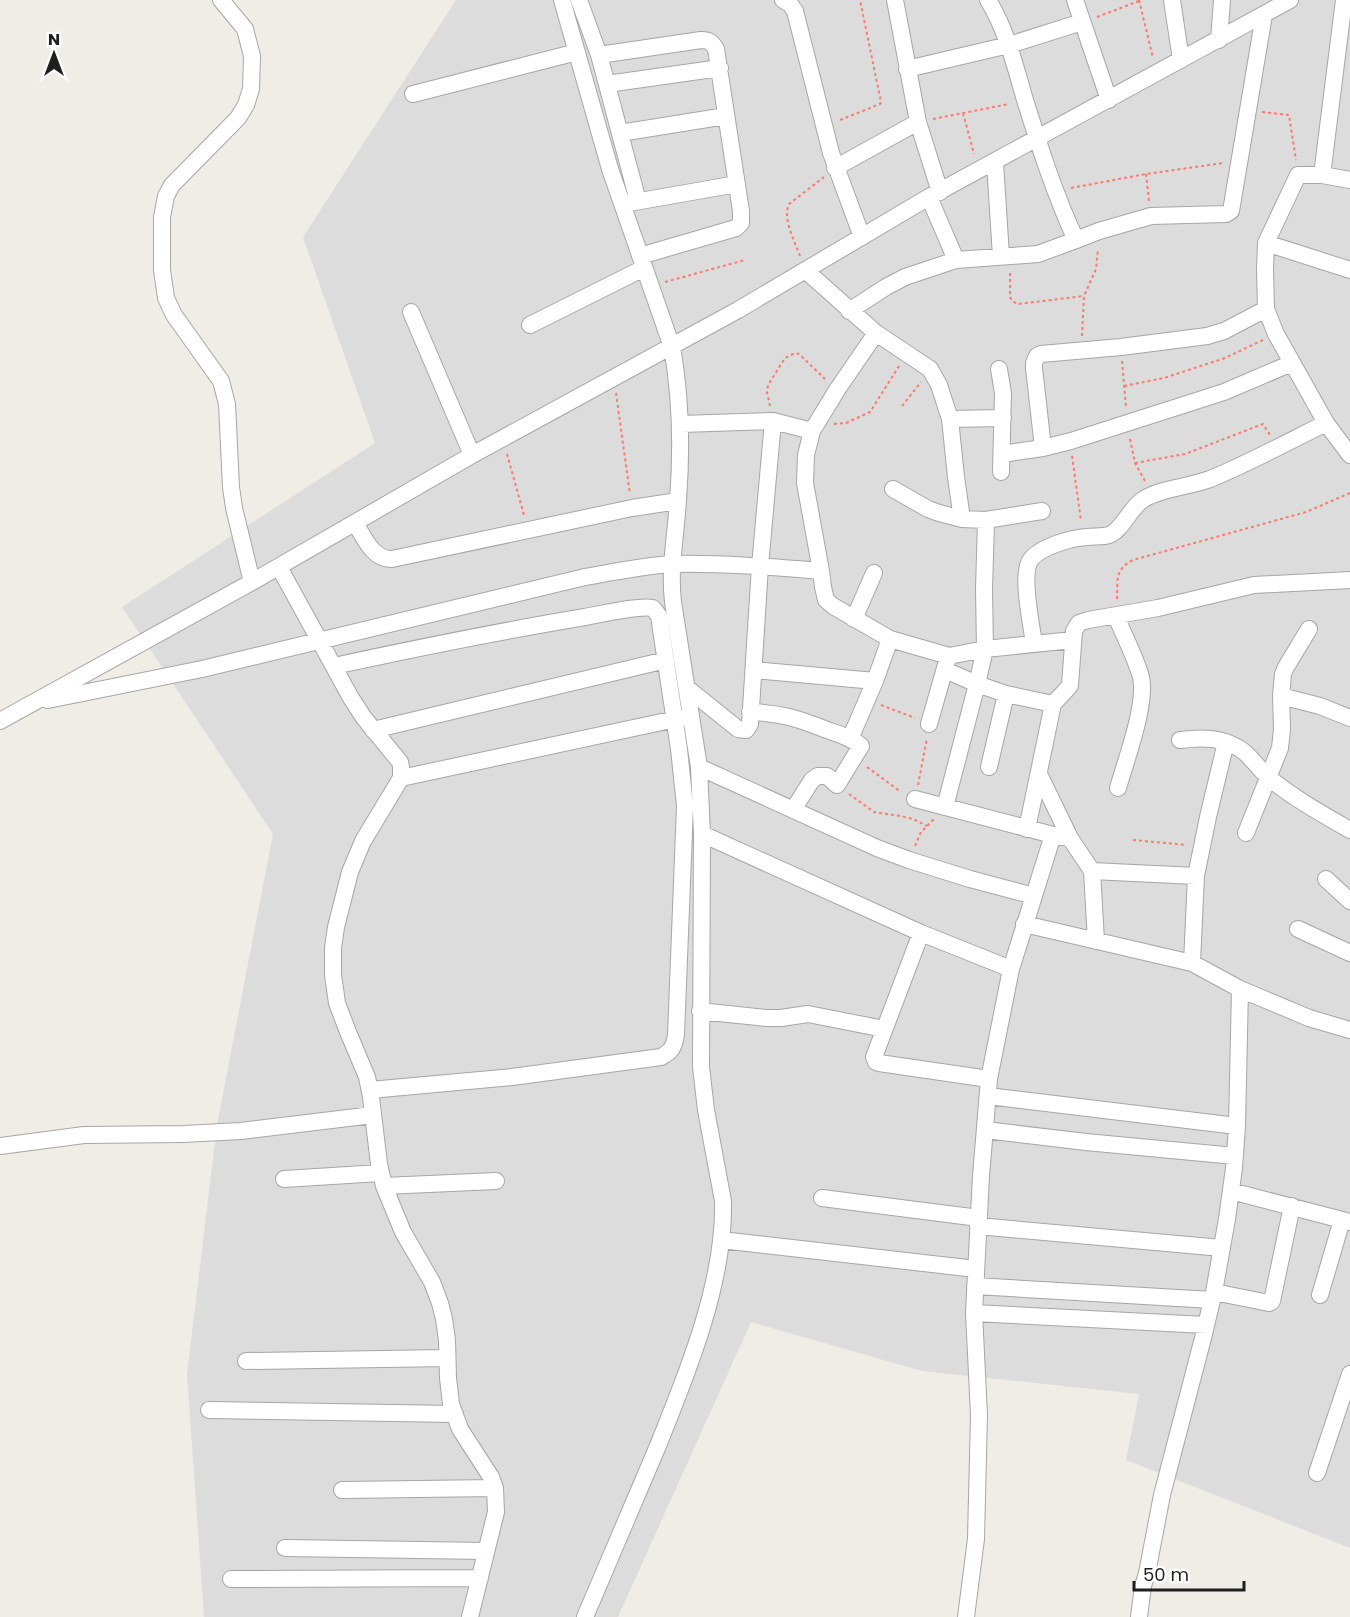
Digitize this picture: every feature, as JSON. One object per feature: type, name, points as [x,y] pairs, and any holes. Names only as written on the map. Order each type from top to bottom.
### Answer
[{"type":"street","points":[[221,0],[245,29],[252,56],[251,89],[246,105],[238,118],[172,185],[166,196],[162,217],[162,270],[166,298],[174,315],[225,390],[231,487],[252,582]]},
{"type":"street","points":[[562,0],[583,79],[630,203]]},
{"type":"street","points":[[895,0],[907,69],[935,195],[957,260]]},
{"type":"street","points":[[988,0],[999,17],[1055,191],[1076,240]]},
{"type":"street","points":[[999,17],[1000,0]]},
{"type":"street","points":[[1075,0],[1109,100]]},
{"type":"street","points":[[1172,0],[1181,60]]},
{"type":"street","points":[[1219,40],[1222,0]]},
{"type":"street","points":[[0,721],[279,567],[472,455],[738,310],[935,195],[1290,0]]},
{"type":"street","points":[[1322,175],[1344,0]]},
{"type":"street","points":[[370,1090],[559,1072],[661,1057],[670,1052],[674,1046],[685,806],[683,718],[687,688],[671,583],[678,501],[681,424],[672,347],[642,262],[630,203],[620,133],[583,1]]},
{"type":"street","points":[[789,1],[797,18],[823,126],[862,237]]},
{"type":"street","points":[[849,311],[905,277],[957,260],[1038,254],[1099,231],[1151,216],[1226,214],[1229,212],[1233,209],[1263,15]]},
{"type":"street","points":[[907,69],[1009,45],[1082,22]]},
{"type":"street","points":[[530,325],[642,262],[736,228],[742,219],[720,68],[713,43],[708,40],[600,55]]},
{"type":"street","points":[[413,94],[577,52]]},
{"type":"street","points":[[607,84],[720,68]]},
{"type":"street","points":[[620,133],[726,116]]},
{"type":"street","points":[[836,168],[918,122]]},
{"type":"street","points":[[995,163],[1005,256]]},
{"type":"street","points":[[1350,180],[1322,175],[1298,175],[1266,243],[1264,270],[1266,309],[1276,334],[1326,423],[1350,455]]},
{"type":"street","points":[[630,203],[737,184]]},
{"type":"street","points":[[1266,243],[1350,270]]},
{"type":"street","points":[[805,270],[876,333],[930,369],[939,385],[950,419],[962,519]]},
{"type":"street","points":[[1043,448],[1034,363],[1035,358],[1041,354],[1207,336],[1266,309]]},
{"type":"street","points":[[411,312],[472,455]]},
{"type":"street","points":[[876,333],[812,431],[806,455],[805,483],[826,600],[890,639],[947,663],[977,684],[1006,694],[1053,704]]},
{"type":"street","points":[[1002,454],[1071,441],[1224,392],[1292,363]]},
{"type":"street","points":[[999,369],[1003,393],[1002,472]]},
{"type":"street","points":[[950,419],[1003,418]]},
{"type":"street","points":[[681,424],[773,421],[812,431]]},
{"type":"street","points":[[687,688],[738,729],[748,729],[773,421]]},
{"type":"street","points":[[1034,644],[1026,588],[1028,564],[1032,558],[1053,545],[1084,537],[1112,534],[1142,499],[1209,479],[1326,423]]},
{"type":"street","points":[[892,489],[928,509],[962,519],[986,520],[1042,511]]},
{"type":"street","points":[[355,523],[375,553],[386,559],[632,508],[678,501]]},
{"type":"street","points":[[945,807],[985,649],[986,520]]},
{"type":"street","points":[[31,704],[202,669],[585,577],[623,570],[672,564],[760,566],[821,571]]},
{"type":"street","points":[[279,567],[351,698],[400,762],[401,767],[401,778],[363,841],[350,872],[336,927],[333,975],[338,1003],[367,1077],[382,1180],[403,1232],[432,1282],[440,1303],[444,1319],[450,1395],[455,1414],[460,1429],[491,1477],[495,1488],[496,1512],[470,1617]]},
{"type":"street","points":[[854,618],[874,573]]},
{"type":"street","points":[[1027,829],[1053,704],[1070,685],[1074,631],[1078,623],[1158,608],[1254,585],[1350,580]]},
{"type":"street","points":[[334,666],[562,620],[653,608],[659,616],[666,660],[699,767],[702,834],[700,1067],[705,1110],[723,1201],[721,1240],[705,1315],[681,1388],[585,1617]]},
{"type":"street","points":[[1116,616],[1135,661],[1142,685],[1141,708],[1118,788]]},
{"type":"street","points":[[1246,833],[1278,754],[1281,740],[1283,674],[1309,629]]},
{"type":"street","points":[[850,739],[890,639]]},
{"type":"street","points":[[947,663],[985,649],[1073,640]]},
{"type":"street","points":[[374,730],[666,660]]},
{"type":"street","points":[[929,724],[947,663]]},
{"type":"street","points":[[754,670],[875,681]]},
{"type":"street","points":[[989,767],[1006,694]]},
{"type":"street","points":[[1281,696],[1320,706],[1350,718]]},
{"type":"street","points":[[750,712],[772,713],[794,718],[850,739],[861,746],[837,785],[827,777],[818,776],[812,780],[793,810]]},
{"type":"street","points":[[401,778],[683,718]]},
{"type":"street","points":[[1180,740],[1204,738],[1226,742],[1243,751],[1268,777],[1314,810],[1350,830]]},
{"type":"street","points":[[1192,963],[1196,876],[1226,742]]},
{"type":"street","points":[[699,767],[877,848],[970,879],[1034,896]]},
{"type":"street","points":[[1039,774],[1070,838],[1092,871],[1096,940]]},
{"type":"street","points":[[915,799],[1070,838]]},
{"type":"street","points":[[702,834],[921,933],[1011,969]]},
{"type":"street","points":[[966,1617],[976,1539],[979,1415],[974,1313],[978,1222],[989,1079],[1011,969],[1053,835]]},
{"type":"street","points":[[1092,871],[1196,876]]},
{"type":"street","points":[[1326,879],[1350,901]]},
{"type":"street","points":[[1024,924],[1192,963],[1240,989],[1308,1018],[1350,1030]]},
{"type":"street","points":[[1298,929],[1350,953]]},
{"type":"street","points":[[921,933],[874,1057],[876,1062],[989,1079]]},
{"type":"street","points":[[1139,1617],[1143,1586],[1162,1495],[1206,1325],[1222,1248],[1235,1156],[1240,989]]},
{"type":"street","points":[[700,1011],[766,1018],[808,1014],[884,1029]]},
{"type":"street","points":[[988,1096],[1237,1126]]},
{"type":"street","points":[[0,1146],[84,1135],[241,1131],[373,1115]]},
{"type":"street","points":[[985,1130],[1235,1156]]},
{"type":"street","points":[[284,1179],[496,1181]]},
{"type":"street","points":[[1231,1191],[1346,1221],[1320,1295]]},
{"type":"street","points":[[822,1198],[978,1222],[1222,1248]]},
{"type":"street","points":[[721,1240],[976,1277],[1213,1296],[1269,1303],[1272,1301],[1292,1206]]},
{"type":"street","points":[[974,1313],[1206,1325]]},
{"type":"street","points":[[246,1361],[447,1358]]},
{"type":"street","points":[[1317,1473],[1350,1374]]},
{"type":"street","points":[[209,1410],[455,1414]]},
{"type":"street","points":[[342,1490],[495,1488]]},
{"type":"street","points":[[285,1548],[486,1551]]},
{"type":"street","points":[[231,1580],[480,1578]]},
{"type":"path","points":[[823,126],[881,102],[860,0]]},
{"type":"path","points":[[1082,22],[1139,0],[1157,74]]},
{"type":"path","points":[[918,122],[1026,101]]},
{"type":"path","points":[[1249,111],[1288,115],[1298,175]]},
{"type":"path","points":[[963,113],[979,172]]},
{"type":"path","points":[[1055,191],[1240,160]]},
{"type":"path","points":[[805,270],[787,219],[786,209],[789,204],[836,168]]},
{"type":"path","points":[[1146,174],[1151,216]]},
{"type":"path","points":[[1081,351],[1084,296],[1096,268],[1099,231]]},
{"type":"path","points":[[1005,256],[1012,301],[1018,303],[1084,296]]},
{"type":"path","points":[[651,286],[746,260]]},
{"type":"path","points":[[1124,387],[1164,378],[1225,358],[1276,334]]},
{"type":"path","points":[[1121,347],[1127,422],[1135,463],[1152,495]]},
{"type":"path","points":[[812,431],[831,424],[846,423],[870,412],[907,353]]},
{"type":"path","points":[[773,421],[767,392],[768,385],[790,354],[799,354],[837,390]]},
{"type":"path","points":[[902,406],[930,369]]},
{"type":"path","points":[[614,378],[632,508]]},
{"type":"path","points":[[1135,463],[1185,454],[1263,424],[1277,448]]},
{"type":"path","points":[[503,439],[528,530]]},
{"type":"path","points":[[1071,441],[1077,504],[1084,537]]},
{"type":"path","points":[[1116,616],[1119,572],[1124,565],[1133,560],[1306,512],[1350,494]]},
{"type":"path","points":[[854,758],[915,799],[929,724],[867,700]]},
{"type":"path","points":[[837,785],[874,812],[913,819],[927,826]]},
{"type":"path","points":[[909,860],[921,832],[945,807]]},
{"type":"path","points":[[1133,840],[1202,846]]},
{"type":"shaded area","points":[[456,0],[1350,0],[1350,1548],[1126,1460],[1139,1394],[922,1371],[751,1322],[618,1617],[204,1617],[187,1374],[217,1125],[273,834],[122,607],[375,443],[303,237]]}]
